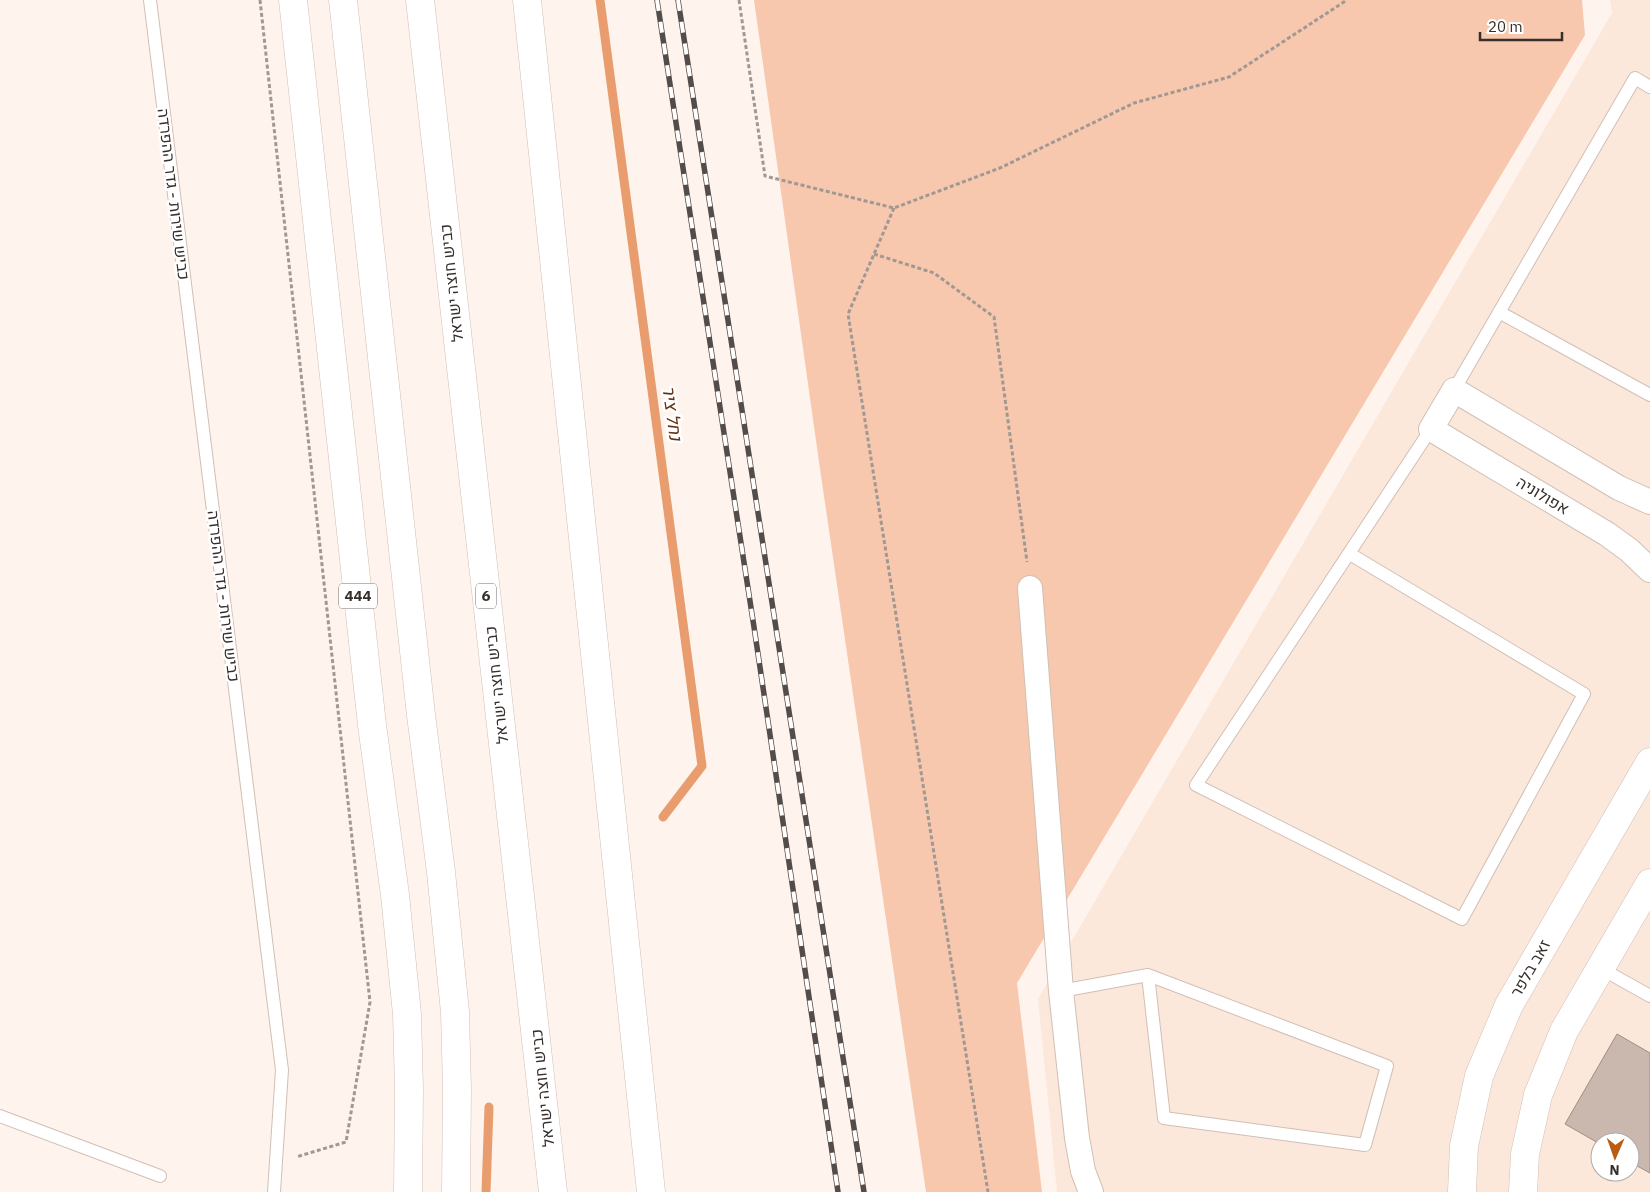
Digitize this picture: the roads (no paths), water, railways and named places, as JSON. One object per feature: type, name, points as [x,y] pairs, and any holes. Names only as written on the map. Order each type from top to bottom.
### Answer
[{"type":"main road","name":"444","points":[[293,0],[372,725],[395,895],[407,1014],[409,1089],[408,1192]]},
{"type":"main road","points":[[343,0],[455,1012],[457,1089],[456,1192]]},
{"type":"main road","name":"כביש חוצה ישראל","points":[[420,0],[553,1192]]},
{"type":"main road","points":[[527,0],[651,1192]]},
{"type":"main road","name":"זאב בלפר","points":[[1462,1192],[1464,1146],[1480,1076],[1509,1005],[1650,762]]},
{"type":"main road","points":[[1523,1192],[1525,1154],[1538,1095],[1564,1032],[1650,883]]},
{"type":"street","points":[[1431,428],[1454,390],[1619,488],[1650,502]]},
{"type":"street","name":"אפולוניה","points":[[1431,428],[1607,534],[1629,550],[1650,570]]},
{"type":"street","points":[[1030,588],[1061,991],[1079,1155],[1091,1192]]},
{"type":"lane","name":"כביש שירות - גדר ההפרדה","points":[[150,0],[282,1070],[274,1192]]},
{"type":"lane","points":[[1454,390],[1635,78],[1650,87]]},
{"type":"lane","points":[[1500,312],[1650,395]]},
{"type":"lane","points":[[1350,554],[1584,694],[1462,919],[1196,785],[1350,554],[1431,428]]},
{"type":"lane","points":[[1600,968],[1650,996]]},
{"type":"lane","points":[[1061,991],[1148,975],[1386,1066],[1365,1145],[1164,1118],[1148,975]]},
{"type":"lane","points":[[0,1116],[160,1176]]},
{"type":"waterway","name":"נחל ציר","points":[[600,0],[702,766],[663,817]]},
{"type":"waterway","points":[[486,1192],[489,1107]]},
{"type":"railway","points":[[657,0],[754,627],[838,1192]]},
{"type":"railway","points":[[678,0],[864,1192]]}]
